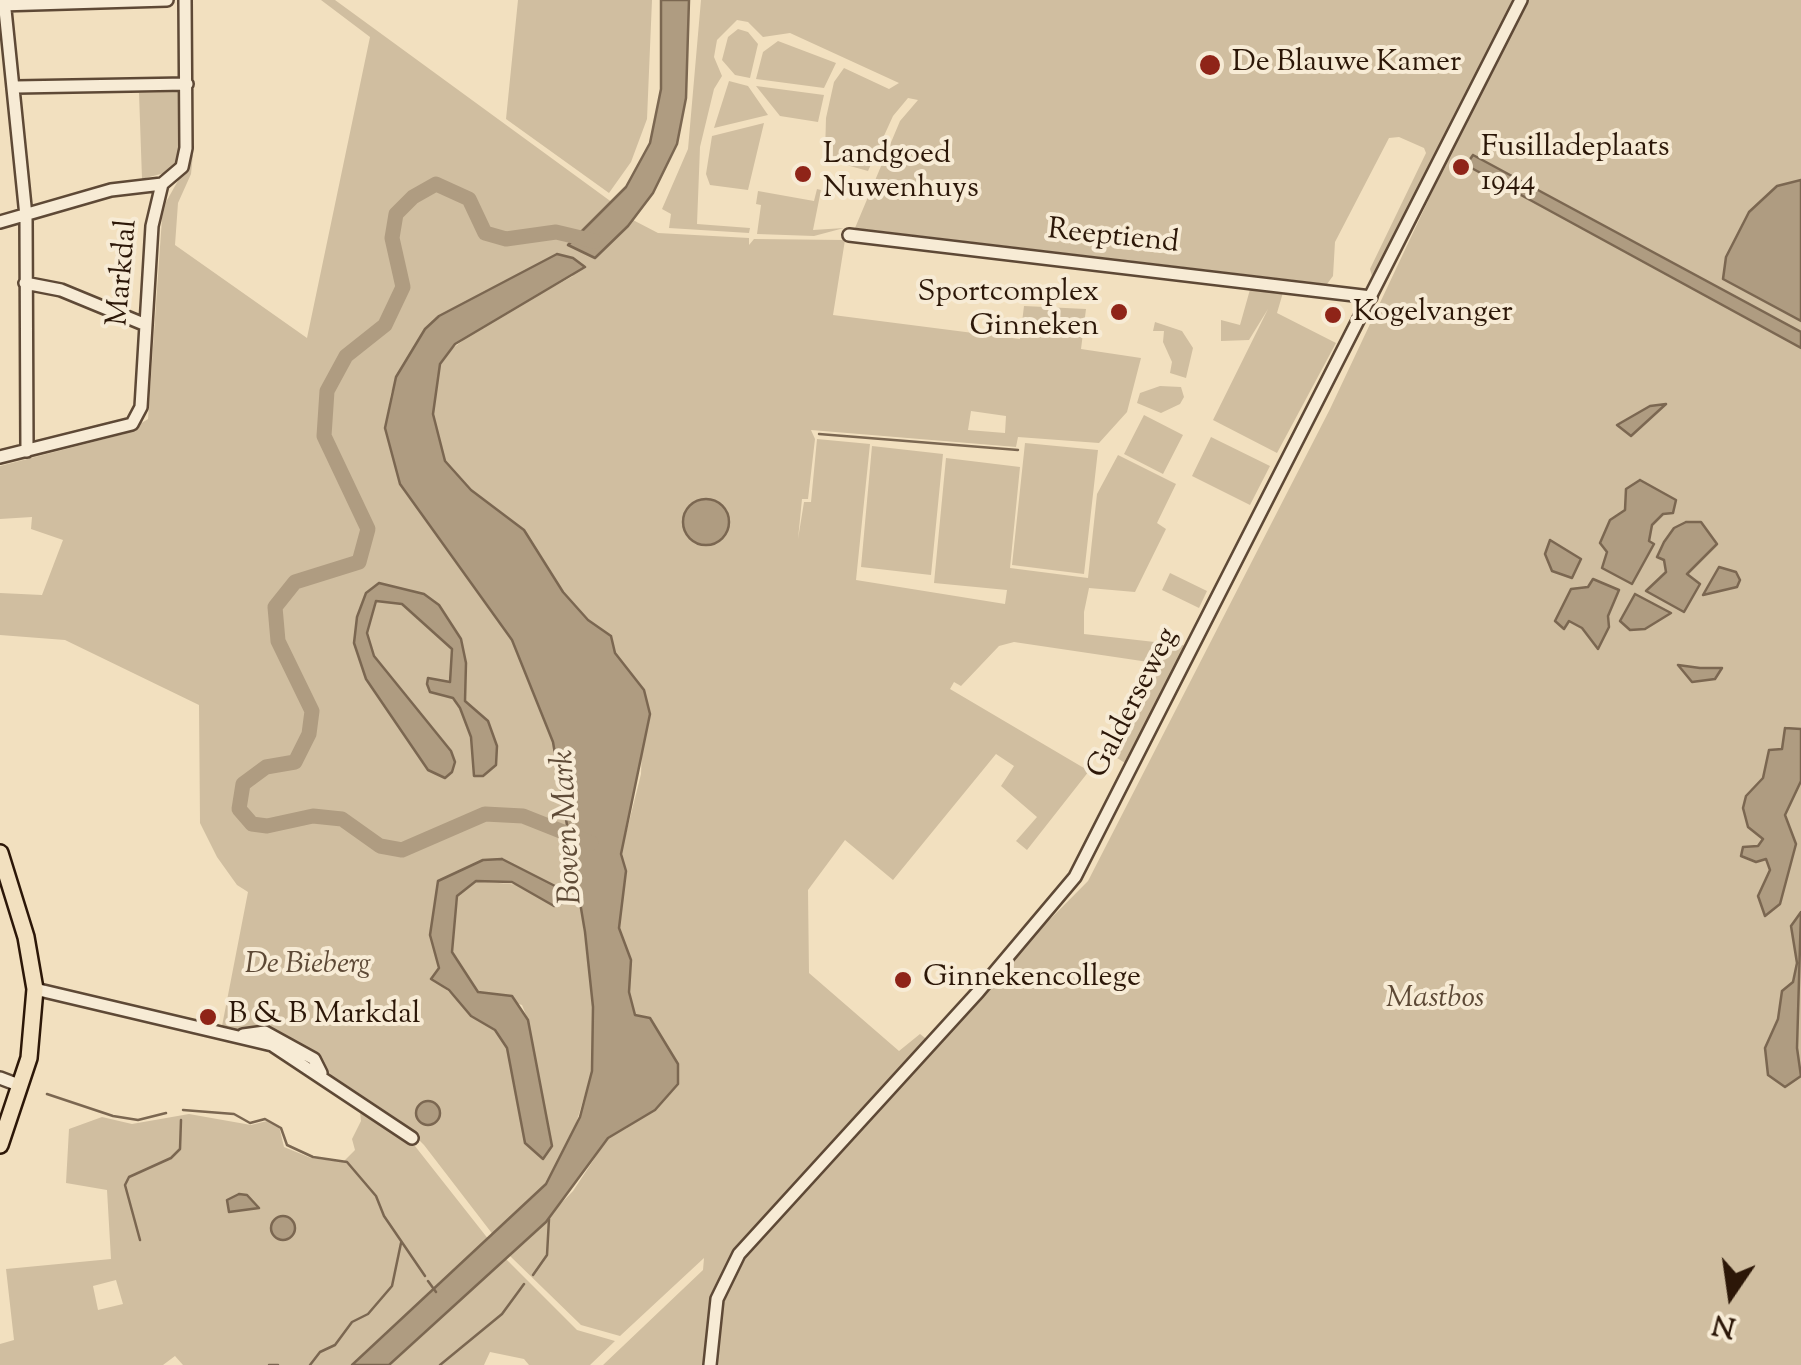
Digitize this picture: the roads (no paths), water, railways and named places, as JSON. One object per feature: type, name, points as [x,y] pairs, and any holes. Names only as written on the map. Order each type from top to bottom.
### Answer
[{"type":"main road","points":[[0,853],[26,937],[35,990],[32,1044],[0,1145]]},
{"type":"street","points":[[27,451],[26,216],[16,87],[4,44],[3,3],[167,0]]},
{"type":"street","name":"Markdal","points":[[0,456],[132,424],[141,407],[152,226],[162,184],[182,167],[187,84],[186,0]]},
{"type":"street","name":"Galderseweg","points":[[710,1365],[717,1298],[740,1254],[978,992],[1076,876],[1521,0]]},
{"type":"street","points":[[16,87],[187,84]]},
{"type":"street","points":[[0,222],[112,190],[162,184]]},
{"type":"street","name":"Reeptiend","points":[[849,236],[1371,297]]},
{"type":"street","points":[[25,283],[60,290],[146,326]]},
{"type":"street","points":[[35,990],[272,1045],[321,1073],[412,1138]]},
{"type":"street","points":[[0,1078],[21,1086]]},
{"type":"water","points":[[661,0],[689,0],[686,98],[677,144],[653,193],[628,226],[595,258],[568,245],[626,187],[650,143],[661,89]]},
{"type":"water","points":[[1473,155],[1801,332],[1801,348],[1466,165]]},
{"type":"water","points":[[1801,180],[1801,321],[1723,279],[1726,257],[1749,212],[1777,186]]},
{"type":"water","name":"Boven Mark","points":[[557,254],[573,258],[585,267],[455,344],[440,364],[433,414],[445,461],[471,490],[524,530],[563,592],[588,620],[611,636],[615,653],[644,690],[650,714],[621,854],[626,871],[619,928],[631,960],[629,992],[635,1015],[650,1018],[678,1064],[678,1084],[655,1110],[608,1138],[546,1222],[389,1365],[352,1365],[546,1184],[580,1117],[592,1071],[593,1007],[585,932],[553,742],[512,640],[400,484],[385,428],[396,377],[425,329],[439,316]]},
{"type":"water","points":[[1666,404],[1631,436],[1617,425],[1650,406]]},
{"type":"water","points":[[1640,480],[1676,500],[1673,513],[1663,514],[1652,525],[1649,541],[1654,544],[1632,584],[1602,568],[1607,552],[1600,543],[1610,520],[1625,510],[1626,489]]},
{"type":"water","points":[[706,499],[722,506],[729,522],[722,538],[706,545],[690,538],[683,522],[690,506]]},
{"type":"water","points":[[1686,522],[1701,522],[1717,544],[1687,574],[1700,584],[1684,612],[1646,591],[1666,572],[1664,560],[1657,557],[1664,542],[1674,528]]},
{"type":"water","points":[[1550,540],[1581,559],[1572,578],[1552,571],[1545,554]]},
{"type":"water","points":[[1719,567],[1736,572],[1740,580],[1737,587],[1703,595]]},
{"type":"water","points":[[1593,579],[1619,590],[1598,649],[1582,628],[1569,621],[1564,629],[1555,621],[1571,589],[1588,587]]},
{"type":"water","points":[[379,583],[424,594],[439,605],[461,639],[466,663],[465,701],[488,721],[497,746],[496,765],[483,776],[474,776],[471,737],[460,708],[453,698],[430,692],[427,684],[428,678],[450,682],[452,649],[402,604],[376,601],[367,633],[374,656],[451,751],[455,762],[452,772],[445,778],[428,770],[366,679],[354,643],[357,617],[366,593]]},
{"type":"water","points":[[1635,594],[1671,613],[1645,629],[1630,630],[1620,621]]},
{"type":"water","points":[[1678,665],[1722,668],[1715,679],[1692,682]]},
{"type":"water","points":[[1785,728],[1801,729],[1801,781],[1785,815],[1796,844],[1780,904],[1765,916],[1758,896],[1770,870],[1766,859],[1756,862],[1741,856],[1743,847],[1758,846],[1763,839],[1748,827],[1743,808],[1746,796],[1763,778],[1769,750],[1782,749]]},
{"type":"water","points":[[502,859],[559,888],[563,903],[554,906],[512,882],[476,881],[457,896],[452,952],[478,992],[512,996],[528,1020],[552,1146],[543,1159],[525,1143],[507,1048],[495,1030],[471,1016],[449,990],[431,979],[439,968],[430,935],[438,881],[483,860]]},
{"type":"water","points":[[1801,912],[1797,1048],[1801,1076],[1785,1087],[1768,1075],[1765,1048],[1778,1019],[1782,991],[1793,982],[1797,963],[1791,926]]},
{"type":"water","points":[[428,1101],[440,1113],[428,1125],[416,1113]]},
{"type":"water","points":[[247,1195],[259,1208],[229,1212],[227,1200]]},
{"type":"water","points":[[283,1216],[292,1219],[292,1237],[283,1240],[274,1237],[271,1228],[274,1219]]},
{"type":"waterway","name":"Boven Mark","points":[[591,843],[523,816],[485,814],[402,850],[380,846],[342,819],[313,816],[267,826],[252,824],[239,809],[243,784],[266,767],[295,762],[309,734],[312,711],[278,641],[275,607],[295,582],[359,562],[368,529],[324,436],[327,391],[346,356],[385,325],[403,287],[392,238],[396,214],[413,197],[436,184],[469,199],[485,233],[506,239],[556,232],[594,241]]},
{"type":"waterway","points":[[819,434],[1018,450]]},
{"type":"waterway","points":[[47,1094],[113,1116],[138,1120],[166,1113]]},
{"type":"waterway","points":[[183,1110],[234,1114],[250,1123],[265,1119],[281,1128],[287,1145],[313,1157],[347,1162],[376,1196],[384,1216],[425,1276]]},
{"type":"waterway","points":[[140,1240],[125,1185],[129,1177],[171,1158],[180,1149],[181,1120]]},
{"type":"waterway","points":[[533,1275],[547,1255],[549,1219]]},
{"type":"waterway","points":[[310,1365],[320,1352],[335,1345],[352,1322],[368,1314],[392,1286],[401,1243]]},
{"type":"waterway","points":[[428,1281],[436,1292]]},
{"type":"waterway","points":[[440,1365],[502,1314],[524,1284]]},
{"type":"waterway","points":[[269,1365],[278,1365]]},
{"type":"place","name":"De Blauwe Kamer","points":[[1210,65]]},
{"type":"place","name":"Fusilladeplaats 1944","points":[[1461,167]]},
{"type":"place","name":"Landgoed Nuwenhuys","points":[[803,174]]},
{"type":"place","name":"Sportcomplex Ginneken","points":[[1119,312]]},
{"type":"place","name":"Kogelvanger","points":[[1333,315]]},
{"type":"place","name":"Ginnekencollege","points":[[903,980]]},
{"type":"place","name":"B & B Markdal","points":[[208,1017]]},
{"type":"park label","name":"De Bieberg","points":[[308,967]]},
{"type":"park label","name":"Mastbos","points":[[1435,1001]]}]
